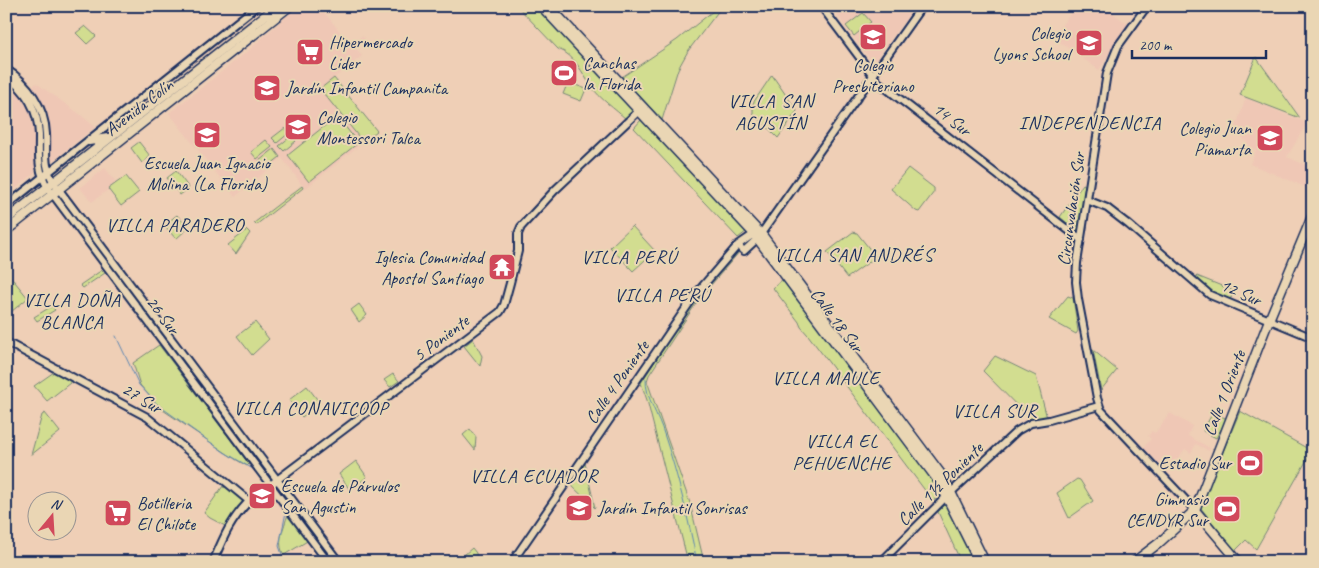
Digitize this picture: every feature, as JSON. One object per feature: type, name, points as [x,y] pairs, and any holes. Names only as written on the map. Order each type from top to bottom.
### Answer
[{"type":"main road","name":"Avenida Colín","points":[[6,231],[112,137],[277,6]]},
{"type":"main road","name":"Avenida Colín","points":[[6,220],[53,189],[290,6]]},
{"type":"main road","name":"Calle 18 Sur","points":[[541,6],[642,109]]},
{"type":"main road","name":"Calle 18 Sur","points":[[549,6],[758,235],[949,494],[986,562]]},
{"type":"main road","points":[[88,141],[112,137]]},
{"type":"main road","name":"Calle 1 Oriente","points":[[1134,562],[1160,543],[1195,510],[1269,320],[1313,214]]},
{"type":"main road","name":"Calle 18 Sur","points":[[949,494],[978,562]]},
{"type":"main road","points":[[1195,510],[1239,562]]},
{"type":"street","points":[[6,206],[257,6]]},
{"type":"street","name":"14 Sur","points":[[821,6],[878,82],[1080,240]]},
{"type":"street","name":"Calle 4 Poniente","points":[[738,245],[744,251],[758,235],[922,6]]},
{"type":"street","name":"Circunvalación Sur","points":[[1099,406],[1076,288],[1080,240],[1104,84],[1118,46],[1146,6]]},
{"type":"street","name":"26 Sur","points":[[6,69],[20,78],[28,87],[44,121],[46,160],[53,189],[148,321],[328,562]]},
{"type":"street","name":"26 Sur","points":[[6,76],[20,87],[28,98],[36,116],[38,156],[42,178],[53,189],[159,323],[339,562]]},
{"type":"street","points":[[20,87],[28,87]]},
{"type":"street","name":"5 Poniente","points":[[213,562],[227,528],[249,501],[500,312],[510,283],[518,250],[518,234],[521,226],[555,190],[642,109]]},
{"type":"street","name":"12 Sur","points":[[1087,200],[1109,210],[1129,225],[1210,295],[1313,338]]},
{"type":"street","name":"Calle 4 Poniente","points":[[512,562],[695,295],[738,245],[758,235]]},
{"type":"street","points":[[148,321],[159,323]]},
{"type":"street","name":"27 Sur","points":[[6,342],[147,417],[249,501]]},
{"type":"street","points":[[1099,406],[1109,420],[1195,510]]},
{"type":"street","name":"Calle 1½ Poniente","points":[[881,562],[1017,430],[1031,423],[1099,406]]},
{"type":"shaded area","name":"Colegio Montessori Talca","points":[[298,6],[319,6],[351,45],[362,36],[365,39],[356,48],[362,56],[334,78],[377,131],[305,189],[282,158],[235,197],[169,113],[248,51]]},
{"type":"shaded area","name":"Colegio Presbiteriano","points":[[847,6],[902,6],[909,15],[875,60],[870,60],[837,15]]},
{"type":"shaded area","name":"Colegio Lyons School","points":[[1076,6],[1103,6],[1129,25],[1099,70],[1053,37]]},
{"type":"shaded area","points":[[6,82],[20,94],[31,114],[35,139],[35,173],[6,196]]},
{"type":"shaded area","points":[[36,83],[95,127],[53,161],[50,161],[49,158],[42,105],[32,87]]},
{"type":"shaded area","name":"Colegio Juan Piamarta","points":[[1246,98],[1307,123],[1287,157],[1313,168],[1313,190],[1250,164],[1256,150],[1250,147],[1235,129]]},
{"type":"shaded area","points":[[105,168],[117,183],[92,202],[80,188]]},
{"type":"shaded area","points":[[1170,413],[1192,426],[1188,436],[1210,448],[1209,451],[1196,444],[1191,453],[1185,449],[1179,457],[1164,468],[1143,448],[1151,439],[1148,436],[1152,431],[1155,433]]},
{"type":"green space","points":[[517,6],[537,6],[635,111],[626,119],[603,100],[574,60],[558,49]]},
{"type":"green space","points":[[718,7],[720,9],[688,51],[678,69],[662,120],[622,77],[677,40]]},
{"type":"green space","points":[[863,13],[871,22],[854,36],[846,26]]},
{"type":"green space","points":[[85,26],[96,36],[87,44],[76,33]]},
{"type":"green space","points":[[1256,57],[1300,118],[1240,95]]},
{"type":"green space","name":"Canchas la Florida","points":[[557,64],[576,71],[571,83],[552,76]]},
{"type":"green space","points":[[772,75],[797,111],[778,138],[753,113],[753,103]]},
{"type":"green space","points":[[334,78],[377,131],[363,142],[320,89]]},
{"type":"green space","name":"Canchas la Florida","points":[[568,82],[586,89],[581,101],[563,94]]},
{"type":"green space","points":[[337,116],[358,143],[309,182],[288,155]]},
{"type":"green space","points":[[641,120],[747,231],[738,238],[634,128]]},
{"type":"green space","points":[[285,128],[289,133],[277,143],[272,138]]},
{"type":"green space","points":[[291,136],[296,141],[284,151],[279,146]]},
{"type":"green space","points":[[266,140],[272,147],[257,159],[251,152]]},
{"type":"green space","points":[[139,142],[150,156],[142,163],[131,148]]},
{"type":"green space","points":[[274,149],[280,157],[266,168],[259,161]]},
{"type":"green space","points":[[908,168],[934,188],[934,192],[919,212],[891,189]]},
{"type":"green space","points":[[176,171],[189,188],[180,195],[167,178]]},
{"type":"green space","points":[[126,176],[139,192],[121,206],[108,189]]},
{"type":"green space","points":[[1083,184],[1085,185],[1079,233],[1060,217]]},
{"type":"green space","points":[[302,186],[303,188],[256,225],[254,223]]},
{"type":"green space","points":[[59,196],[107,258],[107,260],[105,260]]},
{"type":"green space","points":[[177,215],[188,228],[176,239],[164,225]]},
{"type":"green space","points":[[632,226],[655,251],[633,271],[610,247]]},
{"type":"green space","points":[[247,230],[250,233],[236,254],[228,245]]},
{"type":"green space","points":[[853,232],[857,233],[876,257],[847,278],[827,252]]},
{"type":"green space","points":[[738,249],[740,251],[699,299],[649,375],[647,381],[690,503],[704,562],[688,562],[641,383],[697,296]]},
{"type":"green space","points":[[102,270],[105,273],[83,288],[80,285]]},
{"type":"green space","points":[[6,271],[28,298],[6,316]]},
{"type":"green space","points":[[1197,276],[1234,291],[1230,300],[1214,293],[1194,278]]},
{"type":"green space","points":[[784,278],[936,484],[942,494],[933,501],[773,288]]},
{"type":"green space","points":[[1068,296],[1073,298],[1078,331],[1076,334],[1049,319]]},
{"type":"green space","points":[[359,304],[367,315],[359,322],[351,310]]},
{"type":"green space","points":[[52,306],[55,310],[37,321],[34,317]]},
{"type":"green space","points":[[255,322],[269,339],[252,355],[237,336]]},
{"type":"green space","points":[[473,339],[482,356],[480,366],[464,346]]},
{"type":"green space","points":[[159,345],[249,464],[247,466],[160,408],[140,385],[133,363]]},
{"type":"green space","points":[[1093,350],[1117,370],[1101,390]]},
{"type":"green space","points":[[995,356],[1036,376],[1047,418],[1032,421],[983,371]]},
{"type":"green space","points":[[54,372],[70,380],[70,383],[47,401],[34,386]]},
{"type":"green space","points":[[393,374],[399,381],[390,387],[384,380]]},
{"type":"green space","points":[[307,386],[320,403],[302,417],[289,400]]},
{"type":"green space","points":[[1240,411],[1312,451],[1256,549],[1246,540],[1235,551],[1200,507]]},
{"type":"green space","points":[[1213,412],[1227,419],[1216,438],[1203,431]]},
{"type":"green space","points":[[45,413],[60,432],[31,455],[42,415]]},
{"type":"green space","points":[[470,429],[476,437],[475,450],[463,435]]},
{"type":"green space","points":[[356,461],[367,477],[350,490],[339,474]]},
{"type":"green space","points":[[585,463],[595,508],[571,485]]},
{"type":"green space","points":[[1077,479],[1080,480],[1093,501],[1069,518],[1057,493]]},
{"type":"green space","points":[[227,484],[247,500],[227,527],[204,513],[223,486],[224,488]]},
{"type":"green space","points":[[947,503],[972,557],[961,562],[938,512]]},
{"type":"green space","points":[[295,508],[318,541],[315,542],[295,514]]},
{"type":"green space","points":[[288,514],[309,540],[284,555],[281,540]]},
{"type":"green space","points":[[472,548],[476,553],[477,562],[456,562]]},
{"type":"waterway","points":[[116,336],[139,385],[158,405],[224,452],[253,469],[260,477]]},
{"type":"waterway","points":[[646,379],[648,393],[662,427],[678,481],[697,562]]},
{"type":"waterway","points":[[282,506],[286,512],[279,546],[283,557],[282,562]]},
{"type":"place","name":"Colegio Presbiteriano","points":[[873,37]]},
{"type":"place","name":"Colegio Lyons School","points":[[1089,43]]},
{"type":"place","name":"Hipermercado Lider","points":[[310,52]]},
{"type":"place","name":"Canchas la Florida","points":[[564,73]]},
{"type":"place","name":"Jardín Infantil Campanita","points":[[267,88]]},
{"type":"place","name":"Colegio Montessori Talca","points":[[298,127]]},
{"type":"place","name":"Escuela Juan Ignacio Molina (La Florida)","points":[[207,135]]},
{"type":"place","name":"Colegio Juan Piamarta","points":[[1270,138]]},
{"type":"place","name":"Iglesia Comunidad Apostol Santiago","points":[[502,267]]},
{"type":"place","name":"Estadio Sur","points":[[1250,463]]},
{"type":"place","name":"Escuela de Párvulos San Agustin","points":[[262,496]]},
{"type":"place","name":"Jardín Infantil Sonrisas","points":[[579,508]]},
{"type":"place","name":"Gimnasio CENDYR Sur","points":[[1227,509]]},
{"type":"place","name":"Botilleria El Chilote","points":[[118,513]]},
{"type":"district","name":"VILLA SAN AGUSTÍN","points":[[771,111]]},
{"type":"district","name":"INDEPENDENCIA","points":[[1090,122]]},
{"type":"district","name":"VILLA PARADERO","points":[[175,224]]},
{"type":"district","name":"VILLA SAN ANDRÉS","points":[[854,254]]},
{"type":"district","name":"VILLA PERÚ","points":[[629,256]]},
{"type":"district","name":"VILLA PERÚ","points":[[662,294]]},
{"type":"district","name":"VILLA DOÑA BLANCA","points":[[72,310]]},
{"type":"district","name":"VILLA MAULE","points":[[826,377]]},
{"type":"district","name":"VILLA CONAVICOOP","points":[[311,407]]},
{"type":"district","name":"VILLA SUR","points":[[995,410]]},
{"type":"district","name":"VILLA EL PEHUENCHE","points":[[842,451]]},
{"type":"district","name":"VILLA ECUADOR","points":[[534,475]]}]
